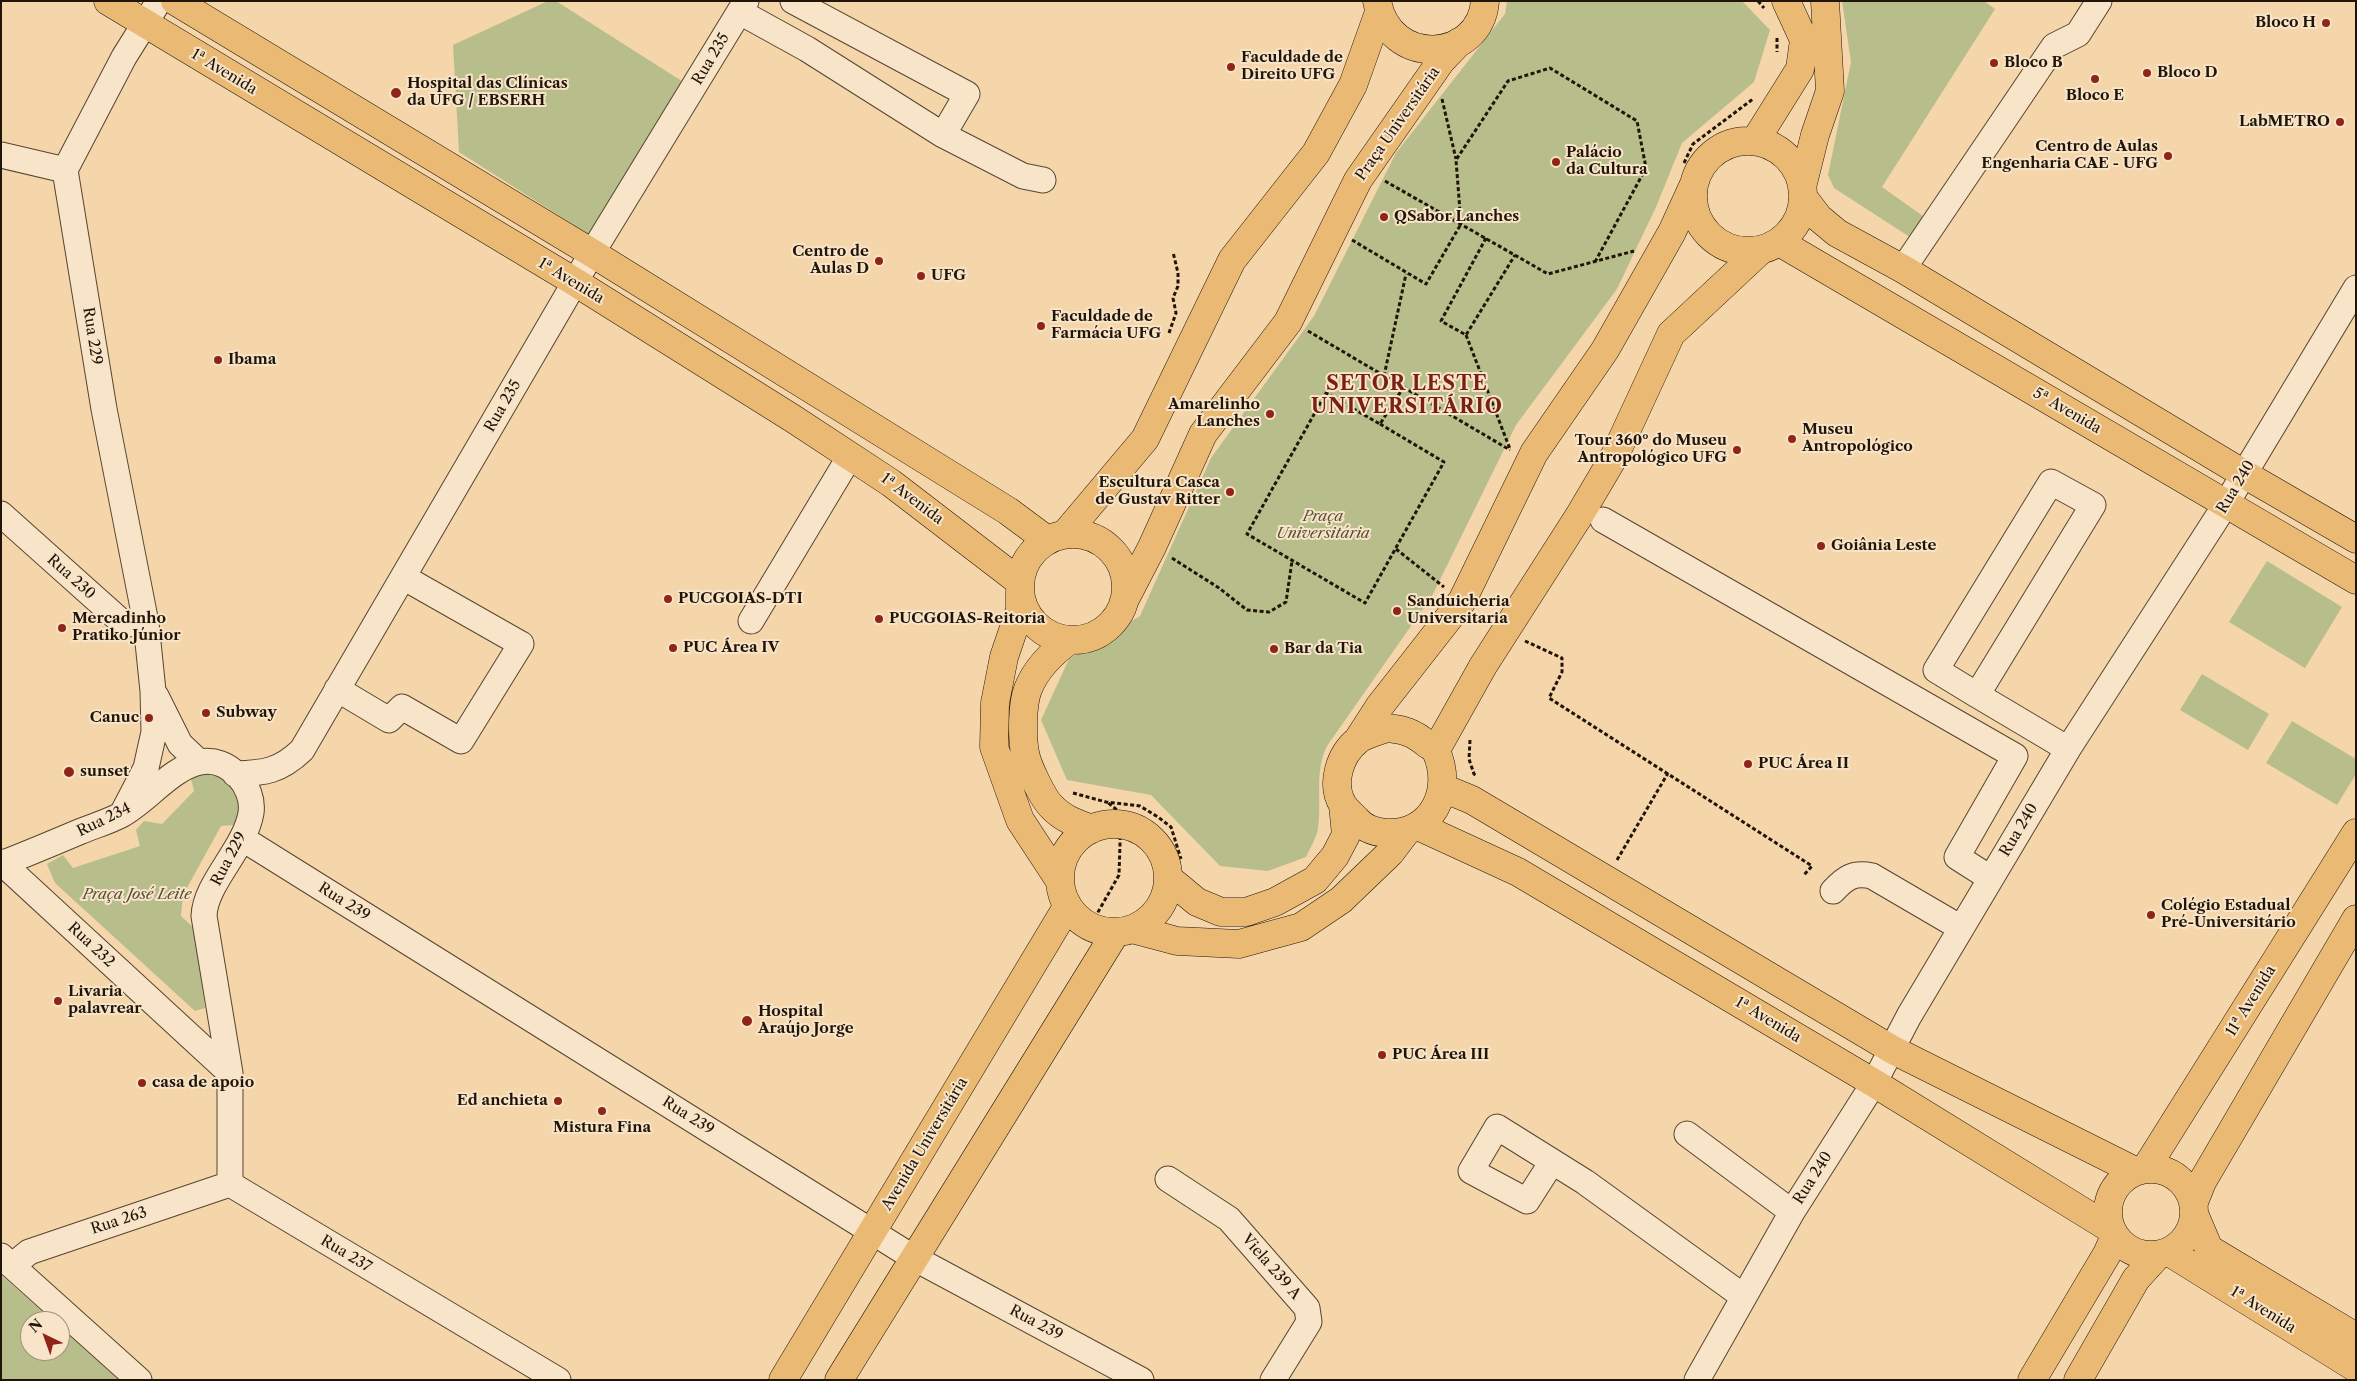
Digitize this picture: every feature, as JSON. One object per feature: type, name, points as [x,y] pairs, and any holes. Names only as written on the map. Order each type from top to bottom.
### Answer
[{"type":"main road","name":"1ª Avenida","points":[[108,1],[152,13],[891,482],[1020,582]]},
{"type":"main road","points":[[175,1],[592,253],[1008,511],[1056,537],[1083,534],[1100,540],[1113,551],[1122,566],[1126,584],[1125,610]]},
{"type":"main road","name":"Praça Universitária","points":[[1080,640],[1104,630],[1125,610],[1203,434],[1288,322],[1358,180],[1441,61],[1471,32],[1480,19],[1485,1]]},
{"type":"main road","points":[[1436,750],[1483,666],[1580,516],[1611,462],[1671,334],[1770,246],[1790,231],[1798,218],[1815,135],[1830,91],[1825,1]]},
{"type":"main road","points":[[1755,141],[1800,69],[1804,40],[1776,6]]},
{"type":"main road","points":[[1378,7],[1386,27],[1398,39],[1412,47],[1428,50],[1444,48],[1459,42]]},
{"type":"main road","points":[[1359,738],[1386,728],[1401,729],[1415,734],[1436,750],[1442,769],[1442,788],[1438,803],[1429,816],[1412,829],[1341,900],[1301,927],[1239,944],[1177,940],[1124,931],[1085,934],[1067,907],[1060,881],[1020,820],[994,747],[995,703],[1004,657],[1020,610],[1020,582],[1024,565],[1034,551],[1056,537],[1145,439],[1232,260],[1316,153],[1353,85],[1378,7]]},
{"type":"main road","points":[[1060,881],[1062,865],[1068,850],[1078,838],[1092,829],[1110,824],[1127,826],[1144,833],[1157,845],[1165,861],[1175,870],[1197,902],[1221,912],[1246,912],[1275,902],[1315,880],[1335,856],[1346,834],[1343,805],[1338,785],[1338,772],[1346,753],[1359,738],[1379,706],[1462,601],[1534,453],[1605,350],[1672,232],[1687,178],[1699,169],[1710,156],[1723,147],[1738,142],[1755,141],[1772,146],[1787,157],[1797,171],[1803,192],[1819,218],[1837,233],[1903,269],[2244,474],[2356,538]]},
{"type":"main road","points":[[1687,178],[1698,221],[1709,236],[1725,246],[1747,252],[1770,246]]},
{"type":"main road","name":"5ª Avenida","points":[[1770,246],[2226,504],[2356,580]]},
{"type":"main road","points":[[1020,582],[1021,600],[1028,615],[1039,628],[1053,636],[1080,640]]},
{"type":"main road","points":[[1080,640],[1052,654],[1028,688],[1024,707],[1025,754],[1046,801],[1053,809],[1074,823],[1092,829]]},
{"type":"main road","points":[[1442,788],[1472,800],[1893,1050],[2140,1170],[2162,1170],[2173,1174],[2190,1191],[2194,1209]]},
{"type":"main road","points":[[1343,805],[1360,824],[1378,832],[1412,829]]},
{"type":"main road","name":"1ª Avenida","points":[[1412,829],[1518,872],[1874,1083],[2113,1232]]},
{"type":"main road","name":"11ª Avenida","points":[[2140,1170],[2356,833]]},
{"type":"main road","points":[[1536,884],[1555,850]]},
{"type":"main road","points":[[840,1380],[914,1258],[1124,931],[1146,922],[1158,910],[1175,870]]},
{"type":"main road","name":"Avenida Universitária","points":[[783,1380],[1067,907]]},
{"type":"main road","points":[[2078,1380],[2136,1279],[2163,1254],[2187,1237],[2202,1182],[2356,919]]},
{"type":"main road","points":[[2140,1170],[2115,1188],[2109,1201],[2108,1215],[2113,1232],[2126,1248],[2135,1253],[2163,1254]]},
{"type":"main road","name":"1ª Avenida","points":[[2194,1209],[2209,1249],[2356,1338]]},
{"type":"main road","points":[[2032,1380],[2107,1254],[2113,1232]]},
{"type":"main road","name":"1ª Avenida","points":[[2163,1254],[2356,1368]]},
{"type":"street","points":[[793,1],[967,94],[943,134]]},
{"type":"street","points":[[1903,269],[2054,46],[2078,34],[2099,1]]},
{"type":"street","points":[[743,7],[776,34],[807,49],[943,134],[1023,176],[1043,180]]},
{"type":"street","name":"Rua 235","points":[[235,774],[276,769],[288,764],[302,750],[592,253],[743,7]]},
{"type":"street","points":[[1,155],[65,170],[124,57],[152,13]]},
{"type":"street","points":[[807,49],[822,17]]},
{"type":"street","name":"Rua 229","points":[[65,170],[104,409],[146,623],[153,691],[154,732],[146,768],[122,814]]},
{"type":"street","name":"Rua 240","points":[[1697,1380],[1792,1212],[1874,1083],[1893,1050],[1909,1016],[1990,878],[2068,749],[2226,504],[2356,288]]},
{"type":"street","points":[[751,621],[850,456]]},
{"type":"street","points":[[1977,695],[2093,505],[2051,482],[1936,670],[1977,695],[2068,749]]},
{"type":"street","name":"Rua 230","points":[[1,514],[124,624],[146,623]]},
{"type":"street","points":[[1603,520],[2016,756],[1957,857],[1990,878]]},
{"type":"street","points":[[337,690],[388,720],[402,707],[461,741],[521,644],[403,577]]},
{"type":"street","name":"Rua 229","points":[[153,691],[180,744],[198,762],[215,761],[235,774],[243,780],[251,797],[251,814],[242,839],[205,907],[230,1073]]},
{"type":"street","name":"Rua 234","points":[[2,863],[122,814],[176,774],[198,762]]},
{"type":"street","name":"Rua 239","points":[[242,839],[914,1258],[1142,1380]]},
{"type":"street","name":"Rua 232","points":[[2,863],[230,1073]]},
{"type":"street","points":[[1833,892],[1846,877],[1863,874],[1872,876],[1961,928]]},
{"type":"street","points":[[181,1029],[211,1018],[220,1011]]},
{"type":"street","points":[[230,1073],[230,1184]]},
{"type":"street","points":[[1687,1134],[1792,1212]]},
{"type":"street","points":[[1552,1162],[1585,1182],[1744,1297]]},
{"type":"street","name":"Viela 239 A","points":[[1168,1179],[1229,1219],[1308,1308],[1309,1322],[1273,1380]]},
{"type":"street","name":"Rua 263","points":[[7,1261],[28,1252],[230,1184]]},
{"type":"street","name":"Rua 237","points":[[230,1184],[558,1380]]},
{"type":"street","points":[[7,1261],[139,1380]]},
{"type":"path","points":[[1758,1],[1776,6]]},
{"type":"path","points":[[1777,30],[1778,58]]},
{"type":"path","points":[[1456,160],[1508,81],[1550,68],[1637,121],[1646,168],[1595,262]]},
{"type":"path","points":[[1351,240],[1426,284],[1461,224],[1456,160],[1441,96]]},
{"type":"path","points":[[1687,178],[1693,144],[1757,96]]},
{"type":"path","points":[[1384,181],[1548,274],[1642,249]]},
{"type":"path","points":[[1486,238],[1441,321],[1466,336],[1510,450]]},
{"type":"path","points":[[1173,252],[1178,273],[1178,286],[1173,298],[1176,313],[1167,344],[1169,350],[1185,357]]},
{"type":"path","points":[[1466,336],[1515,254]]},
{"type":"path","points":[[1384,376],[1406,274]]},
{"type":"path","points":[[1304,329],[1510,450]]},
{"type":"path","points":[[1380,424],[1402,388]]},
{"type":"path","points":[[1326,393],[1444,462],[1396,549],[1365,603],[1247,534],[1326,393]]},
{"type":"path","points":[[1506,458],[1514,443]]},
{"type":"path","points":[[1396,549],[1444,586]]},
{"type":"path","points":[[1169,556],[1218,588],[1247,610],[1269,612],[1286,602],[1292,560]]},
{"type":"path","points":[[1439,594],[1448,578]]},
{"type":"path","points":[[1080,640],[1111,630],[1125,610]]},
{"type":"path","points":[[1519,649],[1525,641],[1562,658],[1562,672],[1549,698],[1812,866],[1804,875]]},
{"type":"path","points":[[1471,737],[1468,744],[1469,759],[1474,774],[1482,779]]},
{"type":"path","points":[[1606,880],[1668,773]]},
{"type":"path","points":[[1068,792],[1106,802],[1140,806],[1158,817],[1171,827],[1175,870]]},
{"type":"path","points":[[1085,934],[1119,875],[1121,813],[1106,802]]},
{"type":"green space","points":[[548,1],[556,1],[688,85],[591,236],[459,152],[453,45]]},
{"type":"green space","name":"Praça Universitária","points":[[1507,1],[1742,1],[1770,30],[1754,82],[1682,143],[1656,207],[1617,289],[1516,425],[1432,596],[1327,746],[1319,776],[1319,818],[1317,831],[1306,857],[1268,871],[1220,866],[1151,795],[1067,780],[1041,720],[1069,659],[1140,616],[1211,458],[1314,316],[1396,153],[1505,14]]},
{"type":"green space","points":[[1842,1],[1984,1],[1995,9],[1882,187],[1930,221],[1916,241],[1834,188],[1828,175],[1851,62]]},
{"type":"green space","points":[[2267,561],[2342,607],[2305,668],[2229,622]]},
{"type":"green space","points":[[2202,674],[2269,714],[2248,750],[2180,710]]},
{"type":"green space","points":[[2292,721],[2356,759],[2356,774],[2337,805],[2266,763]]},
{"type":"green space","name":"Praça José Leite","points":[[205,766],[233,781],[245,807],[235,837],[234,825],[221,826],[183,895],[181,916],[195,929],[205,1008],[195,1011],[55,883],[47,864],[63,855],[73,868],[140,846],[136,830],[144,821],[162,824],[194,791],[190,775]]},
{"type":"green space","points":[[1,1275],[42,1311],[20,1311],[20,1361],[70,1361],[70,1336],[119,1380],[1,1380]]},
{"type":"place","name":"Bloco H","points":[[2326,23]]},
{"type":"place","name":"Bloco B","points":[[1994,63]]},
{"type":"place","name":"Faculdade de Direito UFG","points":[[1231,67]]},
{"type":"place","name":"Bloco D","points":[[2147,73]]},
{"type":"place","name":"Bloco E","points":[[2095,79]]},
{"type":"place","name":"Hospital das Clínicas da UFG / EBSERH","points":[[396,93]]},
{"type":"place","name":"LabMETRO","points":[[2340,122]]},
{"type":"place","name":"Centro de Aulas Engenharia CAE - UFG","points":[[2168,156]]},
{"type":"place","name":"Palácio da Cultura","points":[[1556,162]]},
{"type":"place","name":"QSabor Lanches","points":[[1384,217]]},
{"type":"place","name":"Centro de Aulas D","points":[[879,261]]},
{"type":"place","name":"UFG","points":[[921,276]]},
{"type":"place","name":"Faculdade de Farmácia UFG","points":[[1041,326]]},
{"type":"place","name":"Ibama","points":[[218,360]]},
{"type":"place","name":"Amarelinho Lanches","points":[[1270,414]]},
{"type":"place","name":"Museu Antropológico","points":[[1792,439]]},
{"type":"place","name":"Tour 360º do Museu Antropológico UFG","points":[[1737,450]]},
{"type":"place","name":"Escultura Casca de Gustav Ritter","points":[[1230,492]]},
{"type":"place","name":"Goiânia Leste","points":[[1821,546]]},
{"type":"place","name":"PUCGOIAS-DTI","points":[[668,599]]},
{"type":"place","name":"Sanduicheria Universitaria","points":[[1397,611]]},
{"type":"place","name":"PUCGOIAS-Reitoria","points":[[879,619]]},
{"type":"place","name":"Mercadinho Pratiko Júnior","points":[[62,628]]},
{"type":"place","name":"PUC Área IV","points":[[673,648]]},
{"type":"place","name":"Bar da Tia","points":[[1274,649]]},
{"type":"place","name":"Subway","points":[[206,713]]},
{"type":"place","name":"Canuc","points":[[149,718]]},
{"type":"place","name":"PUC Área II","points":[[1748,764]]},
{"type":"place","name":"sunset","points":[[69,772]]},
{"type":"place","name":"Colégio Estadual Pré-Universitário","points":[[2151,915]]},
{"type":"place","name":"Livaria palavrear","points":[[58,1001]]},
{"type":"place","name":"Hospital Araújo Jorge","points":[[747,1021]]},
{"type":"place","name":"PUC Área III","points":[[1382,1055]]},
{"type":"place","name":"casa de apoio","points":[[142,1083]]},
{"type":"place","name":"Ed anchieta","points":[[558,1101]]},
{"type":"place","name":"Mistura Fina","points":[[602,1111]]},
{"type":"district","name":"SETOR LESTE UNIVERSITÁRIO","points":[[1407,396]]}]
